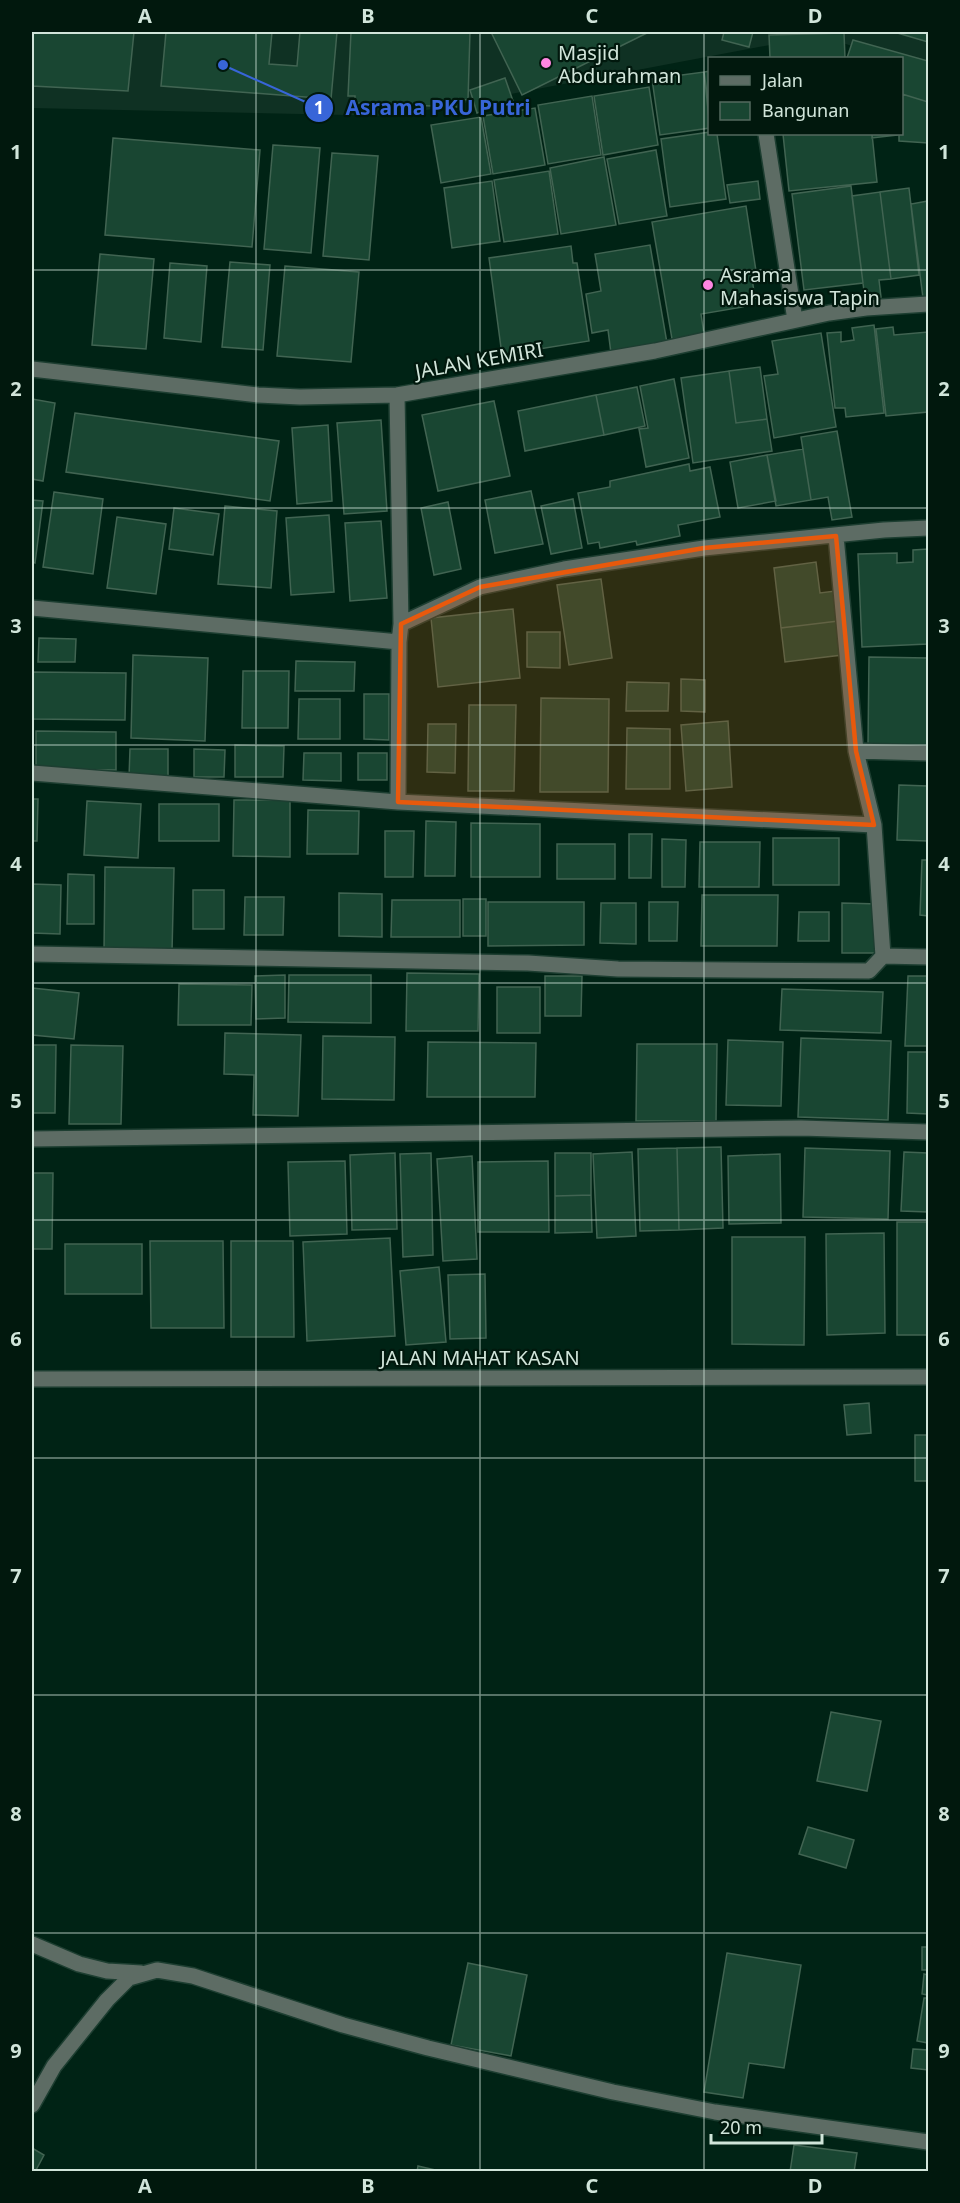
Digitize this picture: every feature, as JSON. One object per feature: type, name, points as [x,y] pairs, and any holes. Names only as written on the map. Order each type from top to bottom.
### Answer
[{"type":"street","points":[[766,135],[795,320]]},
{"type":"street","name":"JALAN KEMIRI","points":[[32,369],[258,395],[300,397],[397,395],[655,351],[829,313],[928,304]]},
{"type":"street","points":[[397,395],[401,624],[398,802]]},
{"type":"street","points":[[401,624],[480,587],[564,569],[704,548],[884,530],[928,528]]},
{"type":"street","points":[[836,536],[856,751],[874,825],[883,956]]},
{"type":"street","points":[[32,608],[399,642]]},
{"type":"street","points":[[856,751],[928,753]]},
{"type":"street","points":[[32,773],[398,802],[874,825]]},
{"type":"street","points":[[32,954],[528,963],[618,969],[857,970],[869,970],[883,956],[928,957]]},
{"type":"street","points":[[32,1139],[801,1128],[928,1132]]},
{"type":"street","name":"JALAN MAHAT KASAN","points":[[32,1379],[928,1377]]},
{"type":"street","points":[[32,1944],[79,1964],[107,1971],[143,1973]]},
{"type":"street","points":[[32,2105],[54,2066],[107,2000],[129,1978],[157,1970],[193,1976],[396,2040],[614,2092],[727,2114],[928,2142]]},
{"type":"street","points":[[107,1971],[107,2000]]},
{"type":"highlighted area","points":[[836,536],[856,751],[874,825],[398,802],[401,624],[480,587],[704,548]]},
{"type":"shaded area","points":[[32,32],[928,32],[928,67],[903,60],[903,57],[892,57],[817,36],[395,116],[32,108]]},
{"type":"building","points":[[32,32],[134,32],[128,91],[32,86]]},
{"type":"building","points":[[166,32],[272,32],[269,64],[297,66],[300,32],[337,32],[331,99],[161,86]]},
{"type":"building","points":[[351,32],[470,32],[468,100],[459,99],[458,107],[355,103],[355,96],[348,96]]},
{"type":"building","name":"Masjid Abdurahman","points":[[491,32],[649,32],[522,95]]},
{"type":"building","points":[[724,32],[753,32],[749,47],[722,40]]},
{"type":"building","points":[[894,32],[928,32],[928,42]]},
{"type":"building","points":[[844,33],[845,57],[770,57],[769,35]]},
{"type":"building","points":[[853,40],[928,61],[928,102],[903,94],[903,57],[847,57]]},
{"type":"building","points":[[708,71],[708,100],[704,72]]},
{"type":"building","points":[[704,72],[708,128],[660,135],[652,79]]},
{"type":"building","points":[[505,78],[513,101],[477,113],[470,90]]},
{"type":"building","points":[[649,87],[658,145],[603,155],[594,96]]},
{"type":"building","points":[[903,94],[928,102],[928,143],[899,141],[899,135],[903,135]]},
{"type":"building","points":[[592,96],[601,155],[548,164],[538,105]]},
{"type":"building","points":[[535,108],[545,165],[493,174],[483,116]]},
{"type":"building","points":[[481,117],[491,174],[441,183],[431,125]]},
{"type":"building","points":[[708,132],[708,135],[717,135],[726,199],[670,207],[661,139]]},
{"type":"building","points":[[783,135],[872,135],[877,182],[789,191]]},
{"type":"building","points":[[872,135],[897,135],[872,138]]},
{"type":"building","points":[[113,138],[260,150],[252,247],[105,235]]},
{"type":"building","points":[[273,145],[320,148],[311,253],[264,249]]},
{"type":"building","points":[[656,150],[667,216],[619,224],[607,159]]},
{"type":"building","points":[[332,153],[378,156],[369,260],[323,256]]},
{"type":"building","points":[[604,157],[616,225],[561,234],[550,168]]},
{"type":"building","points":[[549,171],[558,234],[504,242],[494,180]]},
{"type":"building","points":[[492,181],[500,241],[452,248],[444,188]]},
{"type":"building","points":[[758,181],[760,199],[730,203],[727,185]]},
{"type":"building","points":[[851,186],[863,283],[804,290],[792,194]]},
{"type":"building","points":[[909,188],[919,275],[891,279],[880,192]]},
{"type":"building","points":[[880,192],[891,279],[879,280],[881,297],[865,299],[852,196]]},
{"type":"building","points":[[928,201],[928,297],[923,298],[911,204]]},
{"type":"building","name":"Asrama Mahasiswa Tapin","points":[[746,206],[756,271],[751,272],[755,298],[742,300],[743,307],[701,314],[704,334],[672,339],[652,222]]},
{"type":"building","points":[[650,245],[667,343],[611,353],[608,330],[592,333],[586,294],[601,291],[595,254]]},
{"type":"building","points":[[571,246],[573,263],[577,263],[589,341],[502,355],[489,258]]},
{"type":"building","points":[[100,254],[154,259],[146,349],[92,345]]},
{"type":"building","points":[[230,262],[270,265],[263,350],[222,347]]},
{"type":"building","points":[[170,263],[207,266],[201,342],[164,338]]},
{"type":"building","points":[[285,266],[359,272],[351,362],[277,356]]},
{"type":"building","points":[[874,325],[884,413],[846,417],[845,408],[835,408],[827,333],[841,332],[841,342],[854,340],[852,328]]},
{"type":"building","points":[[893,327],[894,335],[928,332],[928,412],[886,416],[876,329]]},
{"type":"building","points":[[821,333],[836,427],[774,438],[764,376],[778,374],[772,341]]},
{"type":"building","points":[[760,367],[767,419],[736,423],[729,371]]},
{"type":"building","points":[[729,371],[736,423],[767,419],[772,451],[693,463],[681,378]]},
{"type":"building","points":[[674,379],[689,458],[646,467],[639,429],[648,428],[640,386]]},
{"type":"building","points":[[637,387],[645,426],[604,435],[596,395]]},
{"type":"building","points":[[596,395],[604,435],[525,451],[518,411]]},
{"type":"building","points":[[32,399],[55,403],[43,481],[32,479]]},
{"type":"building","points":[[494,401],[510,476],[438,491],[422,415]]},
{"type":"building","points":[[75,413],[279,441],[270,501],[66,472]]},
{"type":"building","points":[[381,420],[387,511],[344,514],[337,423]]},
{"type":"building","points":[[328,425],[332,501],[297,504],[292,428]]},
{"type":"building","points":[[837,431],[852,517],[832,520],[828,497],[811,500],[801,437]]},
{"type":"building","points":[[803,449],[811,500],[776,506],[767,455]]},
{"type":"building","points":[[767,455],[776,501],[738,508],[730,462]]},
{"type":"building","points":[[689,464],[690,471],[710,467],[720,517],[678,525],[680,536],[637,545],[636,541],[600,548],[599,542],[588,544],[578,493],[610,487],[610,481]]},
{"type":"building","points":[[531,491],[543,544],[495,553],[485,500]]},
{"type":"building","points":[[54,492],[103,499],[93,574],[43,567]]},
{"type":"building","points":[[573,499],[582,548],[551,554],[541,506]]},
{"type":"building","points":[[32,500],[43,501],[35,563],[32,562]]},
{"type":"building","points":[[448,502],[461,569],[434,575],[421,508]]},
{"type":"building","points":[[225,506],[277,511],[271,588],[218,584]]},
{"type":"building","points":[[174,508],[219,514],[213,555],[169,549]]},
{"type":"building","points":[[329,515],[334,592],[291,595],[286,518]]},
{"type":"building","points":[[117,517],[166,524],[156,594],[107,588]]},
{"type":"building","points":[[381,521],[387,598],[350,601],[345,523]]},
{"type":"building","points":[[928,549],[928,644],[862,647],[858,554],[897,553],[897,563],[913,562],[913,550]]},
{"type":"building","points":[[816,562],[820,593],[835,591],[838,621],[781,628],[774,568]]},
{"type":"building","points":[[601,579],[612,658],[569,665],[557,585]]},
{"type":"building","points":[[513,609],[520,678],[438,687],[431,618]]},
{"type":"building","points":[[838,621],[842,655],[785,662],[781,628]]},
{"type":"building","points":[[527,632],[560,632],[560,668],[527,667]]},
{"type":"building","points":[[39,638],[76,639],[75,662],[38,662]]},
{"type":"building","points":[[133,655],[208,658],[205,741],[131,738]]},
{"type":"building","points":[[869,657],[928,658],[928,747],[868,746]]},
{"type":"building","points":[[296,661],[355,662],[354,691],[295,691]]},
{"type":"building","points":[[243,671],[289,671],[288,728],[242,728]]},
{"type":"building","points":[[32,672],[126,673],[125,720],[32,719]]},
{"type":"building","points":[[681,679],[705,680],[705,712],[681,711]]},
{"type":"building","points":[[627,682],[669,683],[668,711],[626,711]]},
{"type":"building","points":[[364,694],[389,694],[389,740],[364,739]]},
{"type":"building","points":[[541,698],[609,699],[608,792],[540,792]]},
{"type":"building","points":[[299,699],[340,699],[340,739],[298,739]]},
{"type":"building","points":[[469,705],[516,705],[514,791],[468,791]]},
{"type":"building","points":[[728,721],[732,787],[686,791],[681,725]]},
{"type":"building","points":[[428,724],[456,724],[455,773],[427,772]]},
{"type":"building","points":[[627,728],[670,729],[670,789],[626,789]]},
{"type":"building","points":[[36,731],[116,732],[116,770],[36,769]]},
{"type":"building","points":[[235,745],[284,746],[283,777],[235,777]]},
{"type":"building","points":[[130,749],[168,749],[168,777],[129,777]]},
{"type":"building","points":[[194,749],[225,750],[224,777],[194,777]]},
{"type":"building","points":[[304,753],[341,753],[341,781],[303,780]]},
{"type":"building","points":[[358,753],[387,753],[387,780],[358,780]]},
{"type":"building","points":[[899,785],[928,786],[928,841],[897,840]]},
{"type":"building","points":[[32,799],[38,799],[37,841],[32,841]]},
{"type":"building","points":[[234,800],[290,800],[290,857],[233,856]]},
{"type":"building","points":[[87,801],[141,804],[138,858],[84,855]]},
{"type":"building","points":[[159,804],[219,804],[219,841],[159,841]]},
{"type":"building","points":[[308,810],[359,811],[358,854],[307,854]]},
{"type":"building","points":[[426,821],[456,822],[455,876],[425,876]]},
{"type":"building","points":[[471,823],[540,824],[540,877],[471,877]]},
{"type":"building","points":[[385,831],[414,831],[413,877],[385,877]]},
{"type":"building","points":[[629,834],[652,834],[651,878],[629,878]]},
{"type":"building","points":[[773,838],[839,838],[839,885],[773,885]]},
{"type":"building","points":[[662,839],[686,840],[685,887],[662,887]]},
{"type":"building","points":[[700,842],[760,842],[759,887],[699,887]]},
{"type":"building","points":[[557,844],[615,844],[615,879],[557,879]]},
{"type":"building","points":[[922,860],[928,860],[928,916],[920,915]]},
{"type":"building","points":[[105,867],[174,868],[172,952],[104,952]]},
{"type":"building","points":[[68,874],[94,875],[94,924],[67,924]]},
{"type":"building","points":[[32,884],[61,885],[60,934],[32,933]]},
{"type":"building","points":[[193,890],[224,890],[224,929],[193,929]]},
{"type":"building","points":[[339,893],[382,894],[382,937],[339,936]]},
{"type":"building","points":[[702,895],[778,895],[777,946],[701,946]]},
{"type":"building","points":[[245,897],[284,897],[283,935],[244,935]]},
{"type":"building","points":[[463,899],[486,899],[486,936],[463,936]]},
{"type":"building","points":[[392,900],[460,900],[460,937],[391,937]]},
{"type":"building","points":[[488,902],[584,902],[584,945],[488,946]]},
{"type":"building","points":[[649,902],[678,902],[677,941],[649,941]]},
{"type":"building","points":[[601,903],[636,903],[636,944],[600,943]]},
{"type":"building","points":[[842,903],[879,904],[878,953],[842,953]]},
{"type":"building","points":[[799,912],[829,912],[829,941],[798,941]]},
{"type":"building","points":[[407,973],[479,974],[478,1031],[406,1031]]},
{"type":"building","points":[[285,975],[285,1018],[256,1019],[255,976]]},
{"type":"building","points":[[289,975],[371,975],[371,1023],[288,1022]]},
{"type":"building","points":[[545,976],[582,976],[581,1016],[545,1016]]},
{"type":"building","points":[[908,976],[928,976],[928,1046],[905,1046]]},
{"type":"building","points":[[179,984],[252,985],[251,1025],[178,1025]]},
{"type":"building","points":[[497,987],[540,987],[540,1033],[497,1033]]},
{"type":"building","points":[[32,988],[79,993],[74,1039],[32,1035]]},
{"type":"building","points":[[782,989],[883,992],[881,1033],[780,1030]]},
{"type":"building","points":[[225,1033],[301,1035],[298,1116],[253,1115],[254,1075],[224,1074]]},
{"type":"building","points":[[323,1036],[395,1037],[394,1100],[322,1099]]},
{"type":"building","points":[[801,1038],[891,1041],[888,1120],[798,1117]]},
{"type":"building","points":[[728,1040],[783,1042],[781,1106],[726,1105]]},
{"type":"building","points":[[428,1042],[536,1043],[535,1097],[427,1097]]},
{"type":"building","points":[[637,1044],[717,1044],[716,1121],[636,1121]]},
{"type":"building","points":[[32,1045],[56,1045],[55,1113],[32,1113]]},
{"type":"building","points":[[71,1045],[123,1046],[121,1124],[69,1124]]},
{"type":"building","points":[[908,1052],[928,1052],[928,1114],[907,1113]]},
{"type":"building","points":[[721,1147],[723,1228],[679,1230],[677,1148]]},
{"type":"building","points":[[677,1148],[679,1230],[640,1231],[638,1149]]},
{"type":"building","points":[[805,1148],[890,1151],[888,1219],[803,1217]]},
{"type":"building","points":[[632,1152],[636,1236],[597,1238],[593,1154]]},
{"type":"building","points":[[904,1152],[928,1153],[928,1212],[901,1211]]},
{"type":"building","points":[[395,1153],[397,1229],[352,1230],[350,1155]]},
{"type":"building","points":[[431,1153],[433,1255],[403,1257],[400,1154]]},
{"type":"building","points":[[555,1153],[591,1153],[591,1195],[555,1196]]},
{"type":"building","points":[[780,1154],[781,1223],[729,1224],[728,1156]]},
{"type":"building","points":[[472,1156],[477,1259],[443,1261],[437,1159]]},
{"type":"building","points":[[345,1161],[347,1234],[290,1236],[288,1162]]},
{"type":"building","points":[[548,1161],[549,1232],[478,1232],[478,1162]]},
{"type":"building","points":[[32,1173],[53,1173],[52,1249],[32,1249]]},
{"type":"building","points":[[591,1195],[592,1232],[555,1233],[555,1196]]},
{"type":"building","points":[[897,1222],[928,1222],[928,1335],[897,1335]]},
{"type":"building","points":[[884,1233],[885,1333],[827,1335],[826,1234]]},
{"type":"building","points":[[732,1237],[805,1237],[804,1345],[732,1344]]},
{"type":"building","points":[[390,1238],[395,1336],[307,1341],[303,1242]]},
{"type":"building","points":[[150,1241],[223,1241],[224,1328],[151,1328]]},
{"type":"building","points":[[231,1241],[293,1241],[294,1337],[231,1337]]},
{"type":"building","points":[[65,1244],[142,1244],[142,1294],[65,1294]]},
{"type":"building","points":[[439,1267],[446,1342],[406,1345],[400,1271]]},
{"type":"building","points":[[485,1274],[486,1338],[450,1339],[448,1275]]},
{"type":"building","points":[[869,1403],[871,1433],[847,1435],[844,1405]]},
{"type":"building","points":[[915,1435],[928,1435],[928,1481],[915,1481]]},
{"type":"building","points":[[831,1712],[881,1721],[867,1791],[817,1781]]},
{"type":"building","points":[[808,1827],[854,1840],[846,1868],[799,1854]]},
{"type":"building","points":[[922,1947],[928,1947],[928,1970],[922,1970]]},
{"type":"building","points":[[727,1953],[801,1965],[784,2068],[749,2063],[743,2098],[704,2092]]},
{"type":"building","points":[[468,1963],[527,1975],[511,2056],[451,2045]]},
{"type":"building","points":[[924,1974],[928,1975],[928,1995],[922,1994]]},
{"type":"building","points":[[924,1998],[928,1998],[928,2043],[917,2041]]},
{"type":"building","points":[[913,2049],[928,2050],[928,2070],[911,2068]]},
{"type":"building","points":[[794,2145],[857,2153],[854,2172],[790,2172]]},
{"type":"building","points":[[32,2148],[44,2155],[35,2172],[32,2172]]},
{"type":"building","points":[[418,2166],[444,2172],[417,2172]]},
{"type":"place","name":"Masjid Abdurahman","points":[[546,63]]},
{"type":"place","name":"Asrama PKU Putri","points":[[223,65]]},
{"type":"place","name":"Asrama Mahasiswa Tapin","points":[[708,285]]}]
